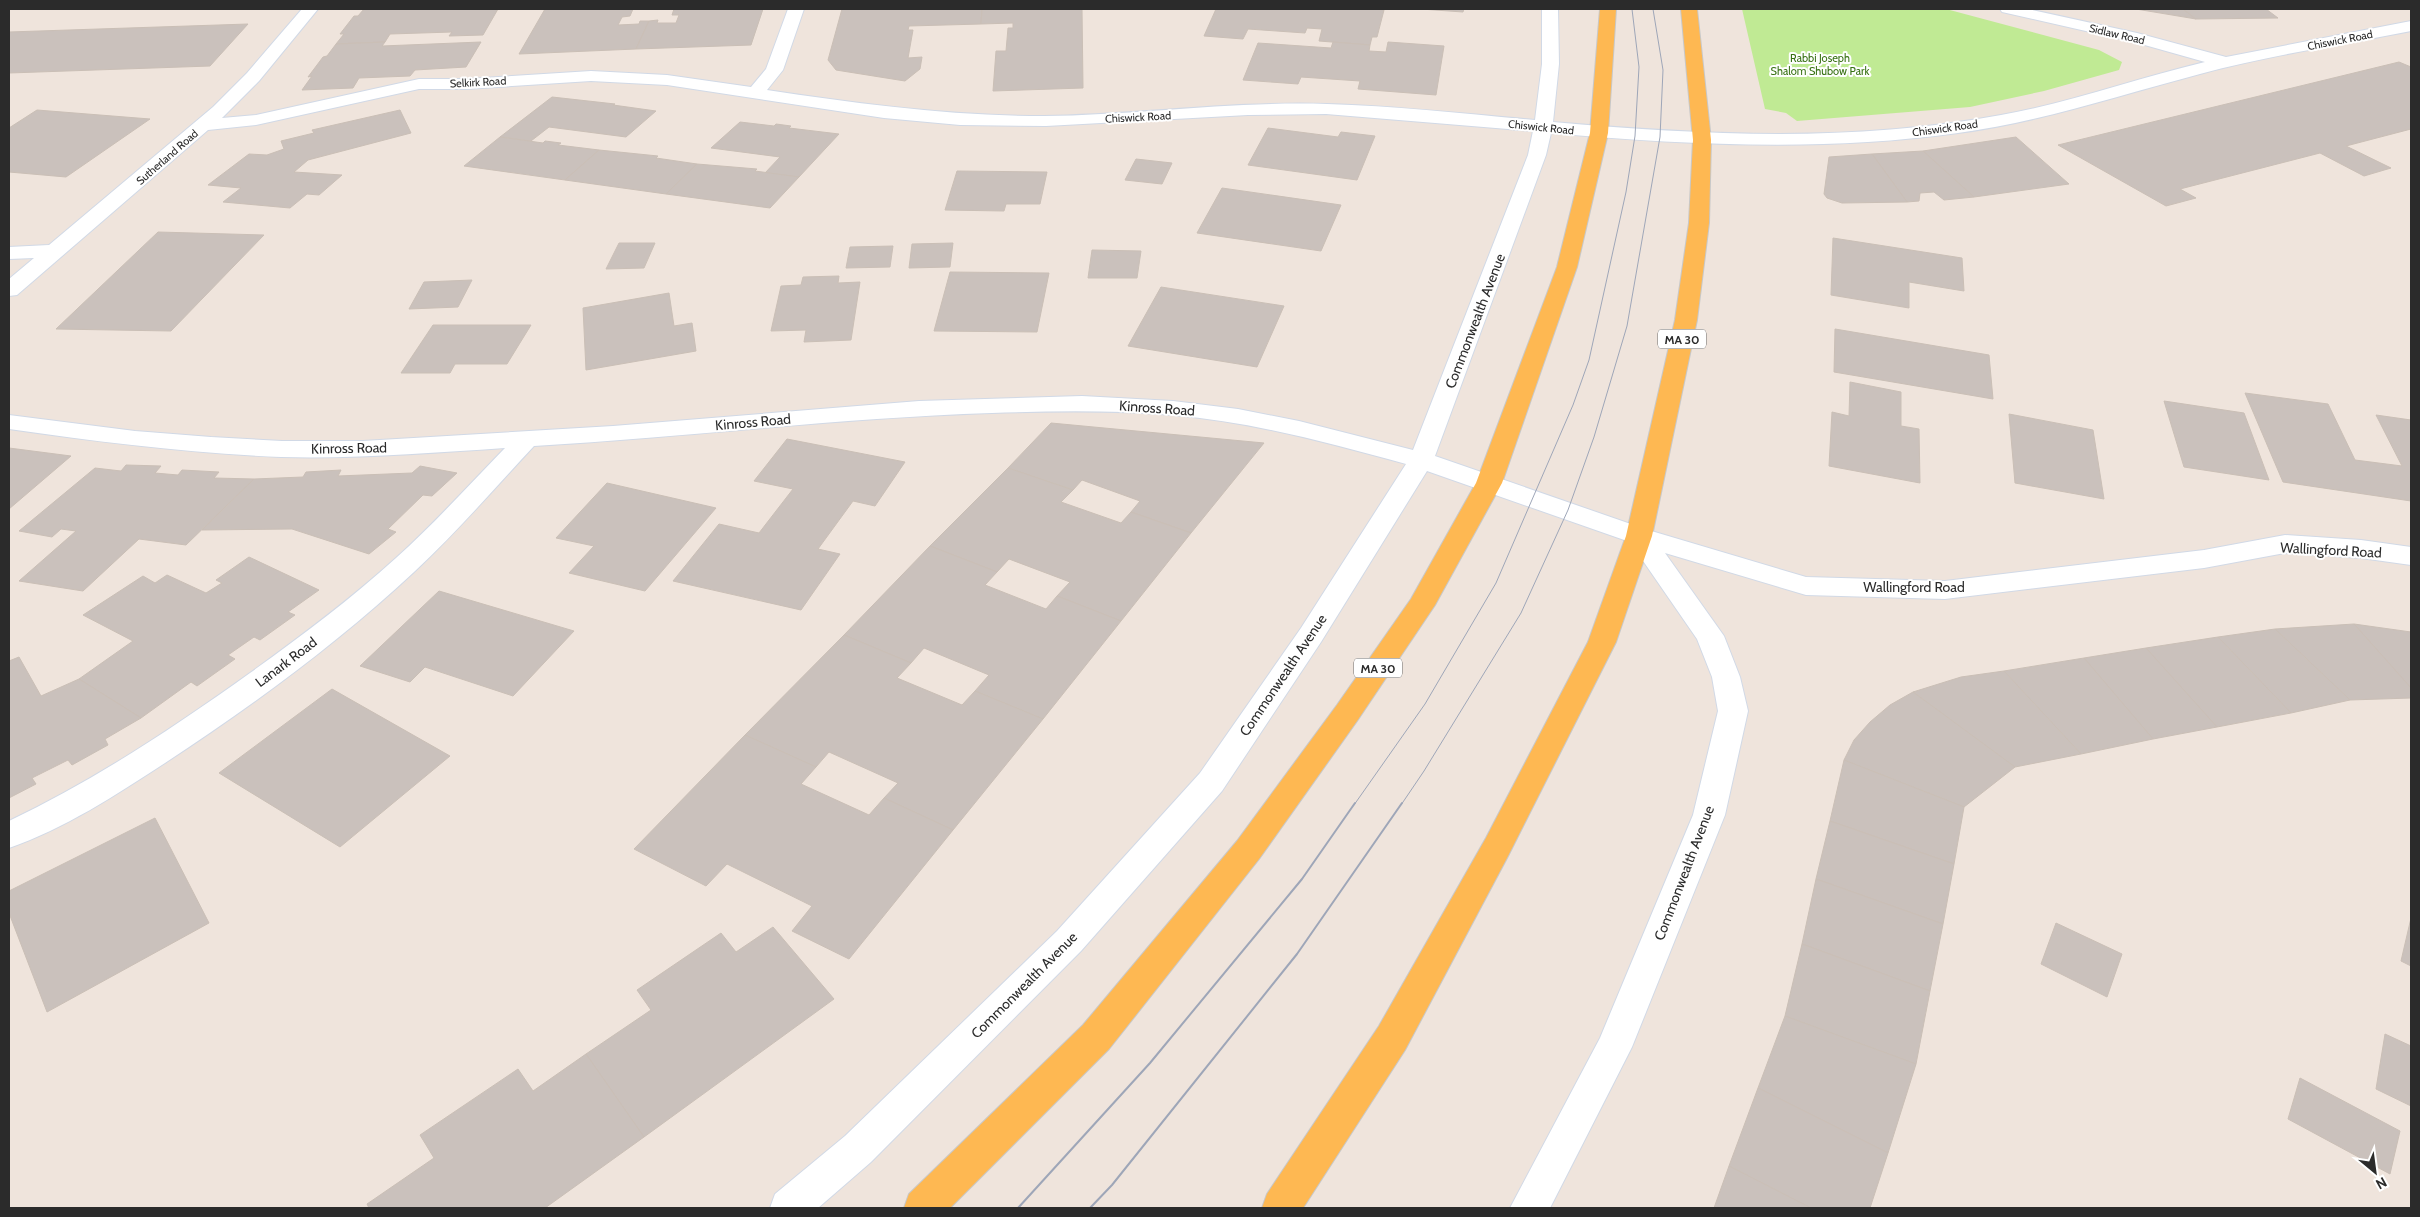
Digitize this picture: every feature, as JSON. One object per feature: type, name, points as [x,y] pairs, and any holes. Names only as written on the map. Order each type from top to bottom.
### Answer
[{"type":"main road","name":"MA 30","points":[[923,1208],[1096,1037],[1248,850],[1347,713],[1421,605],[1489,483],[1567,267],[1599,133],[1608,9]]},
{"type":"main road","name":"MA 30","points":[[1281,1208],[1392,1038],[1497,847],[1602,642],[1639,536],[1686,320],[1699,224],[1702,140],[1695,54],[1689,9]]},
{"type":"street","name":"Sutherland Road","points":[[9,290],[203,125],[253,77],[310,9]]},
{"type":"street","points":[[756,93],[774,70],[796,9]]},
{"type":"street","name":"Commonwealth Avenue","points":[[789,1208],[858,1149],[1069,941],[1211,782],[1311,635],[1421,460],[1537,155],[1544,128],[1553,41],[1550,9]]},
{"type":"street","name":"Sidlaw Road","points":[[2008,9],[2137,38],[2226,62]]},
{"type":"street","name":"Chiswick Road","points":[[756,93],[884,113],[960,120],[1046,121],[1294,108],[1394,113],[1599,133],[1702,140],[1812,140],[1916,133],[2000,121],[2075,104],[2226,62],[2411,26]]},
{"type":"street","name":"Selkirk Road","points":[[203,125],[256,120],[366,94],[419,84],[467,84],[591,76],[652,79],[756,93]]},
{"type":"street","points":[[9,253],[54,251]]},
{"type":"street","name":"Kinross Road","points":[[9,422],[135,438],[282,449],[363,449],[526,440],[919,408],[1082,403],[1173,408],[1238,416],[1299,428],[1421,460],[1489,483]]},
{"type":"street","name":"Lanark Road","points":[[9,835],[124,774],[208,720],[297,654],[366,599],[423,548],[526,440]]},
{"type":"street","name":"Wallingford Road","points":[[1489,483],[1639,536],[1806,586],[1935,590],[2076,576],[2204,559],[2285,544],[2361,549],[2411,556]]},
{"type":"street","name":"Commonwealth Avenue","points":[[1529,1208],[1614,1047],[1709,815],[1733,711],[1726,677],[1710,636],[1639,536]]},
{"type":"green space","name":"Rabbi Joseph Shalom Shubow Park","points":[[1742,9],[1946,9],[2099,50],[2122,62],[2119,70],[2044,91],[1970,107],[1797,121],[1786,113],[1765,109]]},
{"type":"building","points":[[364,9],[498,9],[483,35],[449,36],[452,32],[390,34],[385,42],[336,44],[344,34],[340,34],[354,16],[358,16]]},
{"type":"building","points":[[545,9],[633,9],[630,16],[622,17],[618,25],[639,24],[640,21],[649,21],[636,49],[519,54]]},
{"type":"building","points":[[674,9],[763,9],[751,45],[636,49],[649,21],[658,20],[657,23],[676,23],[679,15],[672,15]]},
{"type":"building","points":[[842,9],[982,9],[981,24],[909,26],[908,30],[913,30],[908,58],[922,57],[920,69],[905,81],[836,70],[828,60]]},
{"type":"building","points":[[982,9],[1082,9],[1083,88],[993,91],[996,51],[1006,51],[1008,28],[1013,28],[1013,23],[981,24]]},
{"type":"building","points":[[1216,9],[1384,10],[1377,37],[1372,37],[1370,45],[1319,41],[1322,29],[1307,28],[1305,33],[1248,29],[1243,39],[1204,36]]},
{"type":"building","points":[[1421,9],[1464,9],[1463,12]]},
{"type":"building","points":[[2136,9],[2183,9],[2196,19]]},
{"type":"building","points":[[2183,9],[2266,9],[2278,18],[2196,19]]},
{"type":"building","points":[[248,24],[210,66],[9,73],[9,32]]},
{"type":"building","points":[[385,42],[382,46],[481,42],[466,67],[415,70],[410,76],[359,78],[353,88],[302,90],[312,76],[308,77],[323,57],[327,56],[336,44]]},
{"type":"building","points":[[1333,42],[1370,45],[1369,51],[1386,52],[1388,42],[1444,46],[1436,95],[1358,89],[1360,81],[1301,77],[1298,84],[1243,80],[1258,43],[1331,48]]},
{"type":"building","points":[[2399,62],[2411,67],[2411,129],[2346,146],[2391,168],[2364,176],[2320,153],[2180,189],[2196,198],[2166,206],[2058,145]]},
{"type":"building","points":[[552,97],[656,111],[626,137],[549,127],[531,141],[500,137]]},
{"type":"building","points":[[37,110],[150,119],[66,177],[9,172],[9,128]]},
{"type":"building","points":[[400,110],[411,133],[308,160],[294,172],[342,175],[319,195],[307,194],[290,208],[223,202],[241,188],[208,185],[249,154],[267,155],[284,149],[281,141],[314,133],[312,130]]},
{"type":"building","points":[[740,122],[774,126],[776,124],[791,126],[789,128],[839,134],[799,177],[765,173],[780,157],[711,148]]},
{"type":"building","points":[[1268,128],[1338,137],[1341,132],[1375,136],[1357,180],[1248,165]]},
{"type":"building","points":[[500,137],[543,143],[545,141],[561,143],[558,145],[599,150],[565,180],[464,166]]},
{"type":"building","points":[[2016,137],[2069,184],[1974,197],[1923,151]]},
{"type":"building","points":[[599,150],[658,156],[656,158],[697,164],[666,194],[565,180]]},
{"type":"building","points":[[1923,151],[1974,197],[1944,200],[1934,192],[1920,193],[1919,201],[1907,202],[1872,154]]},
{"type":"building","points":[[1872,154],[1907,202],[1842,203],[1827,198],[1824,194],[1829,157]]},
{"type":"building","points":[[1136,159],[1172,163],[1162,184],[1125,180]]},
{"type":"building","points":[[697,164],[757,169],[755,171],[799,177],[770,208],[666,194]]},
{"type":"building","points":[[957,171],[1047,172],[1040,204],[1006,204],[1004,211],[945,210]]},
{"type":"building","points":[[1222,188],[1341,205],[1321,251],[1197,233]]},
{"type":"building","points":[[158,232],[264,235],[171,331],[56,329]]},
{"type":"building","points":[[1833,238],[1962,258],[1964,291],[1909,282],[1909,308],[1831,295]]},
{"type":"building","points":[[619,243],[655,243],[644,268],[606,269]]},
{"type":"building","points":[[953,243],[950,267],[909,268],[912,244]]},
{"type":"building","points":[[893,246],[890,267],[846,268],[850,247]]},
{"type":"building","points":[[1092,250],[1141,251],[1137,278],[1088,278]]},
{"type":"building","points":[[950,272],[1049,273],[1037,332],[934,331]]},
{"type":"building","points":[[839,276],[838,283],[860,282],[851,340],[804,342],[806,330],[771,331],[781,286],[801,285],[803,277]]},
{"type":"building","points":[[472,280],[458,307],[409,309],[424,282]]},
{"type":"building","points":[[1161,287],[1284,306],[1257,367],[1128,346]]},
{"type":"building","points":[[669,293],[674,326],[692,323],[696,351],[586,370],[583,308]]},
{"type":"building","points":[[433,325],[531,325],[507,364],[455,364],[450,373],[401,373]]},
{"type":"building","points":[[1835,329],[1989,355],[1993,399],[1834,372]]},
{"type":"building","points":[[1850,382],[1901,392],[1901,426],[1919,429],[1920,483],[1829,466],[1832,412],[1849,416]]},
{"type":"building","points":[[2245,393],[2328,404],[2355,460],[2402,466],[2376,415],[2411,420],[2411,501],[2283,482]]},
{"type":"building","points":[[2164,401],[2244,413],[2269,480],[2184,467]]},
{"type":"building","points":[[2009,414],[2093,430],[2104,499],[2015,483]]},
{"type":"building","points":[[1051,423],[1264,443],[1191,533],[1131,512],[1140,501],[1082,480],[1073,490],[1008,468]]},
{"type":"building","points":[[787,439],[905,462],[875,506],[853,501],[818,549],[840,554],[801,610],[673,581],[719,524],[759,533],[793,489],[754,481]]},
{"type":"building","points":[[9,448],[71,456],[9,509]]},
{"type":"building","points":[[126,465],[161,466],[155,473],[178,475],[182,470],[219,472],[214,478],[254,479],[186,545],[139,539],[83,591],[19,581],[76,531],[61,529],[52,537],[19,531],[95,468],[121,471]]},
{"type":"building","points":[[420,466],[457,473],[432,496],[423,495],[388,529],[396,532],[369,554],[292,529],[202,530],[254,479],[303,477],[306,472],[341,470],[338,476],[412,473]]},
{"type":"building","points":[[1008,468],[1073,490],[1061,502],[1121,523],[1131,512],[1191,533],[1121,621],[1057,596],[1070,582],[1009,559],[997,572],[930,546]]},
{"type":"building","points":[[607,483],[716,508],[645,591],[569,573],[594,546],[556,538]]},
{"type":"building","points":[[930,546],[997,572],[985,585],[1046,609],[1057,596],[1121,621],[1043,719],[975,691],[989,675],[924,648],[911,663],[844,635]]},
{"type":"building","points":[[249,557],[319,590],[288,612],[295,615],[260,640],[254,637],[228,655],[235,659],[197,686],[191,682],[141,718],[79,679],[133,641],[83,615],[143,576],[155,583],[167,575],[206,593],[222,583],[216,580]]},
{"type":"building","points":[[439,591],[574,631],[513,696],[425,667],[410,682],[360,666]]},
{"type":"building","points":[[2354,624],[2411,632],[2411,688]]},
{"type":"building","points":[[2354,624],[2411,688],[2411,698],[2350,700],[2275,629]]},
{"type":"building","points":[[2275,629],[2350,700],[2291,713],[2218,637]]},
{"type":"building","points":[[844,635],[911,663],[897,678],[962,705],[975,691],[1043,719],[953,830],[884,798],[898,783],[829,752],[816,767],[745,735]]},
{"type":"building","points":[[2218,637],[2291,713],[2217,727],[2146,648]]},
{"type":"building","points":[[2146,648],[2217,727],[2153,739],[2084,658]]},
{"type":"building","points":[[19,657],[41,696],[79,679],[141,718],[105,739],[108,745],[72,765],[68,760],[32,778],[36,784],[9,798],[9,661]]},
{"type":"building","points":[[2084,658],[2153,739],[2081,754],[2004,671]]},
{"type":"building","points":[[2004,671],[2081,754],[2015,767],[1913,692],[1961,677]]},
{"type":"building","points":[[332,689],[450,756],[340,847],[219,773]]},
{"type":"building","points":[[1913,692],[2015,767],[1964,807],[1844,760],[1854,740],[1870,722],[1890,705]]},
{"type":"building","points":[[745,735],[816,767],[801,784],[869,815],[884,798],[953,830],[849,959],[792,931],[812,906],[727,864],[706,886],[634,849]]},
{"type":"building","points":[[1844,760],[1964,807],[1954,864],[1830,821]]},
{"type":"building","points":[[155,818],[209,923],[47,1012],[9,913],[9,891]]},
{"type":"building","points":[[1830,821],[1954,864],[1943,924],[1816,879]]},
{"type":"building","points":[[1816,879],[1943,924],[1930,991],[1802,944]]},
{"type":"building","points":[[2411,918],[2411,966],[2401,961]]},
{"type":"building","points":[[2056,923],[2122,954],[2107,997],[2041,964]]},
{"type":"building","points":[[773,927],[834,999],[644,1137],[586,1054],[651,1010],[637,990],[721,933],[736,952]]},
{"type":"building","points":[[1802,944],[1930,991],[1916,1064],[1785,1016]]},
{"type":"building","points":[[1785,1016],[1916,1064],[1888,1153],[1758,1088]]},
{"type":"building","points":[[2385,1034],[2411,1046],[2411,1106],[2376,1089]]},
{"type":"building","points":[[586,1054],[644,1137],[545,1208],[369,1208],[367,1204],[434,1158],[420,1135],[518,1069],[533,1091]]},
{"type":"building","points":[[2300,1078],[2400,1131],[2390,1174],[2288,1119]]},
{"type":"building","points":[[1758,1088],[1888,1153],[1870,1208],[1811,1208],[1729,1166]]},
{"type":"building","points":[[1729,1166],[1811,1208],[1714,1208]]},
{"type":"tram line","points":[[1354,805],[1425,704],[1496,583],[1573,405],[1589,360],[1626,192],[1635,136],[1639,67],[1632,9]]},
{"type":"tram line","points":[[1401,805],[1521,613],[1568,510],[1594,437],[1627,326],[1660,137],[1663,70],[1653,9]]},
{"type":"tram line","points":[[1018,1208],[1150,1063],[1302,879],[1355,803]]},
{"type":"tram line","points":[[1090,1208],[1112,1185],[1297,954],[1402,803]]}]
